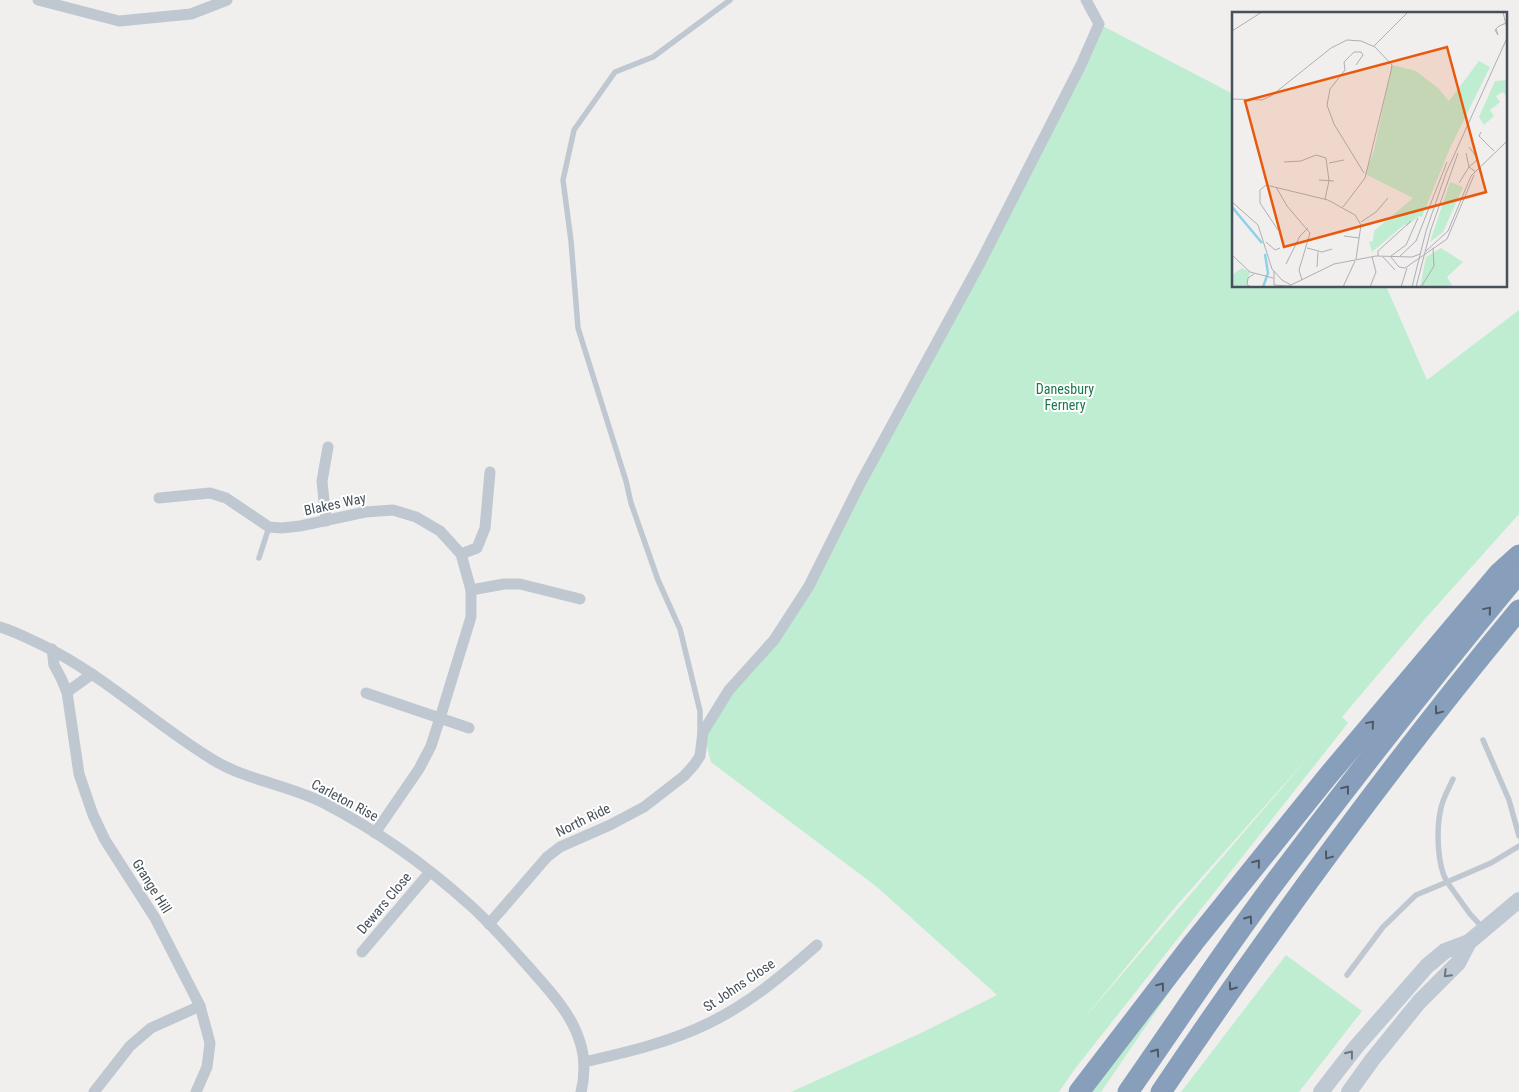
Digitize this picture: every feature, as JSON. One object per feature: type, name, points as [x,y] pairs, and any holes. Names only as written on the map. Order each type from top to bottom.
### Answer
[{"type":"highway","points":[[1079,1092],[1194,942],[1326,776],[1499,572],[1519,554]]},
{"type":"highway","points":[[1128,1092],[1275,883],[1348,786],[1451,655],[1519,573]]},
{"type":"highway","points":[[1161,1092],[1296,898],[1467,672],[1519,610]]},
{"type":"main road","points":[[1349,1092],[1419,1002],[1458,963],[1469,942],[1519,900]]},
{"type":"main road","points":[[1320,1092],[1356,1047],[1427,966],[1444,950],[1469,942]]},
{"type":"street","points":[[38,0],[119,21],[190,14],[227,0]]},
{"type":"street","points":[[700,756],[703,732],[729,690],[774,640],[809,586],[861,482],[980,263],[1081,65],[1099,24],[1086,0]]},
{"type":"street","points":[[326,521],[322,481],[328,447]]},
{"type":"street","points":[[461,554],[477,548],[485,528],[490,472]]},
{"type":"street","points":[[159,498],[210,494],[218,496],[234,502],[269,527]]},
{"type":"street","name":"Blakes Way","points":[[269,527],[300,526],[365,512],[393,510],[416,517],[440,532],[461,554],[471,590],[471,617],[440,718],[431,746],[420,769],[375,833]]},
{"type":"street","points":[[471,590],[504,584],[520,584],[580,599]]},
{"type":"street","name":"Carleton Rise","points":[[0,628],[52,649],[75,662],[216,762],[245,776],[305,794],[322,802],[375,833],[430,873],[470,905],[559,1002],[572,1022],[580,1042],[584,1062],[581,1092]]},
{"type":"street","name":"Grange Hill","points":[[52,649],[54,665],[66,692],[79,774],[93,815],[105,840],[155,918],[200,1006],[210,1043],[207,1067],[196,1092]]},
{"type":"street","points":[[66,692],[92,674]]},
{"type":"street","points":[[366,693],[469,728]]},
{"type":"street","name":"North Ride","points":[[489,924],[547,857],[560,847],[610,825],[644,807],[684,776],[700,756]]},
{"type":"street","name":"Dewars Close","points":[[362,952],[430,873]]},
{"type":"street","name":"St Johns Close","points":[[584,1062],[672,1038],[708,1024],[775,981],[817,945]]},
{"type":"street","points":[[94,1092],[130,1046],[151,1028],[200,1006]]},
{"type":"lane","points":[[700,756],[700,711],[680,629],[658,580],[631,504],[626,481],[578,328],[571,241],[563,180],[574,130],[615,72],[653,57],[730,0]]},
{"type":"lane","points":[[259,558],[269,527]]},
{"type":"lane","points":[[1483,740],[1509,800],[1519,836]]},
{"type":"lane","points":[[1453,779],[1441,808],[1439,855],[1442,874],[1470,914],[1484,929]]},
{"type":"lane","points":[[1347,975],[1383,926],[1416,894],[1491,863],[1519,846]]},
{"type":"green space","name":"Danesbury Fernery","points":[[1099,24],[1232,93],[1232,288],[1387,288],[1427,380],[1519,310],[1519,514],[1424,620],[1342,717],[1348,723],[1074,1070],[1059,1092],[791,1092],[921,1033],[997,995],[877,887],[711,762],[703,732],[809,586]],"holes":[[[1312,753],[1081,1022],[1177,905]]]},
{"type":"green space","points":[[1196,953],[1101,1092],[1089,1092]]},
{"type":"green space","points":[[1286,955],[1362,1011],[1299,1092],[1181,1092]]}]
